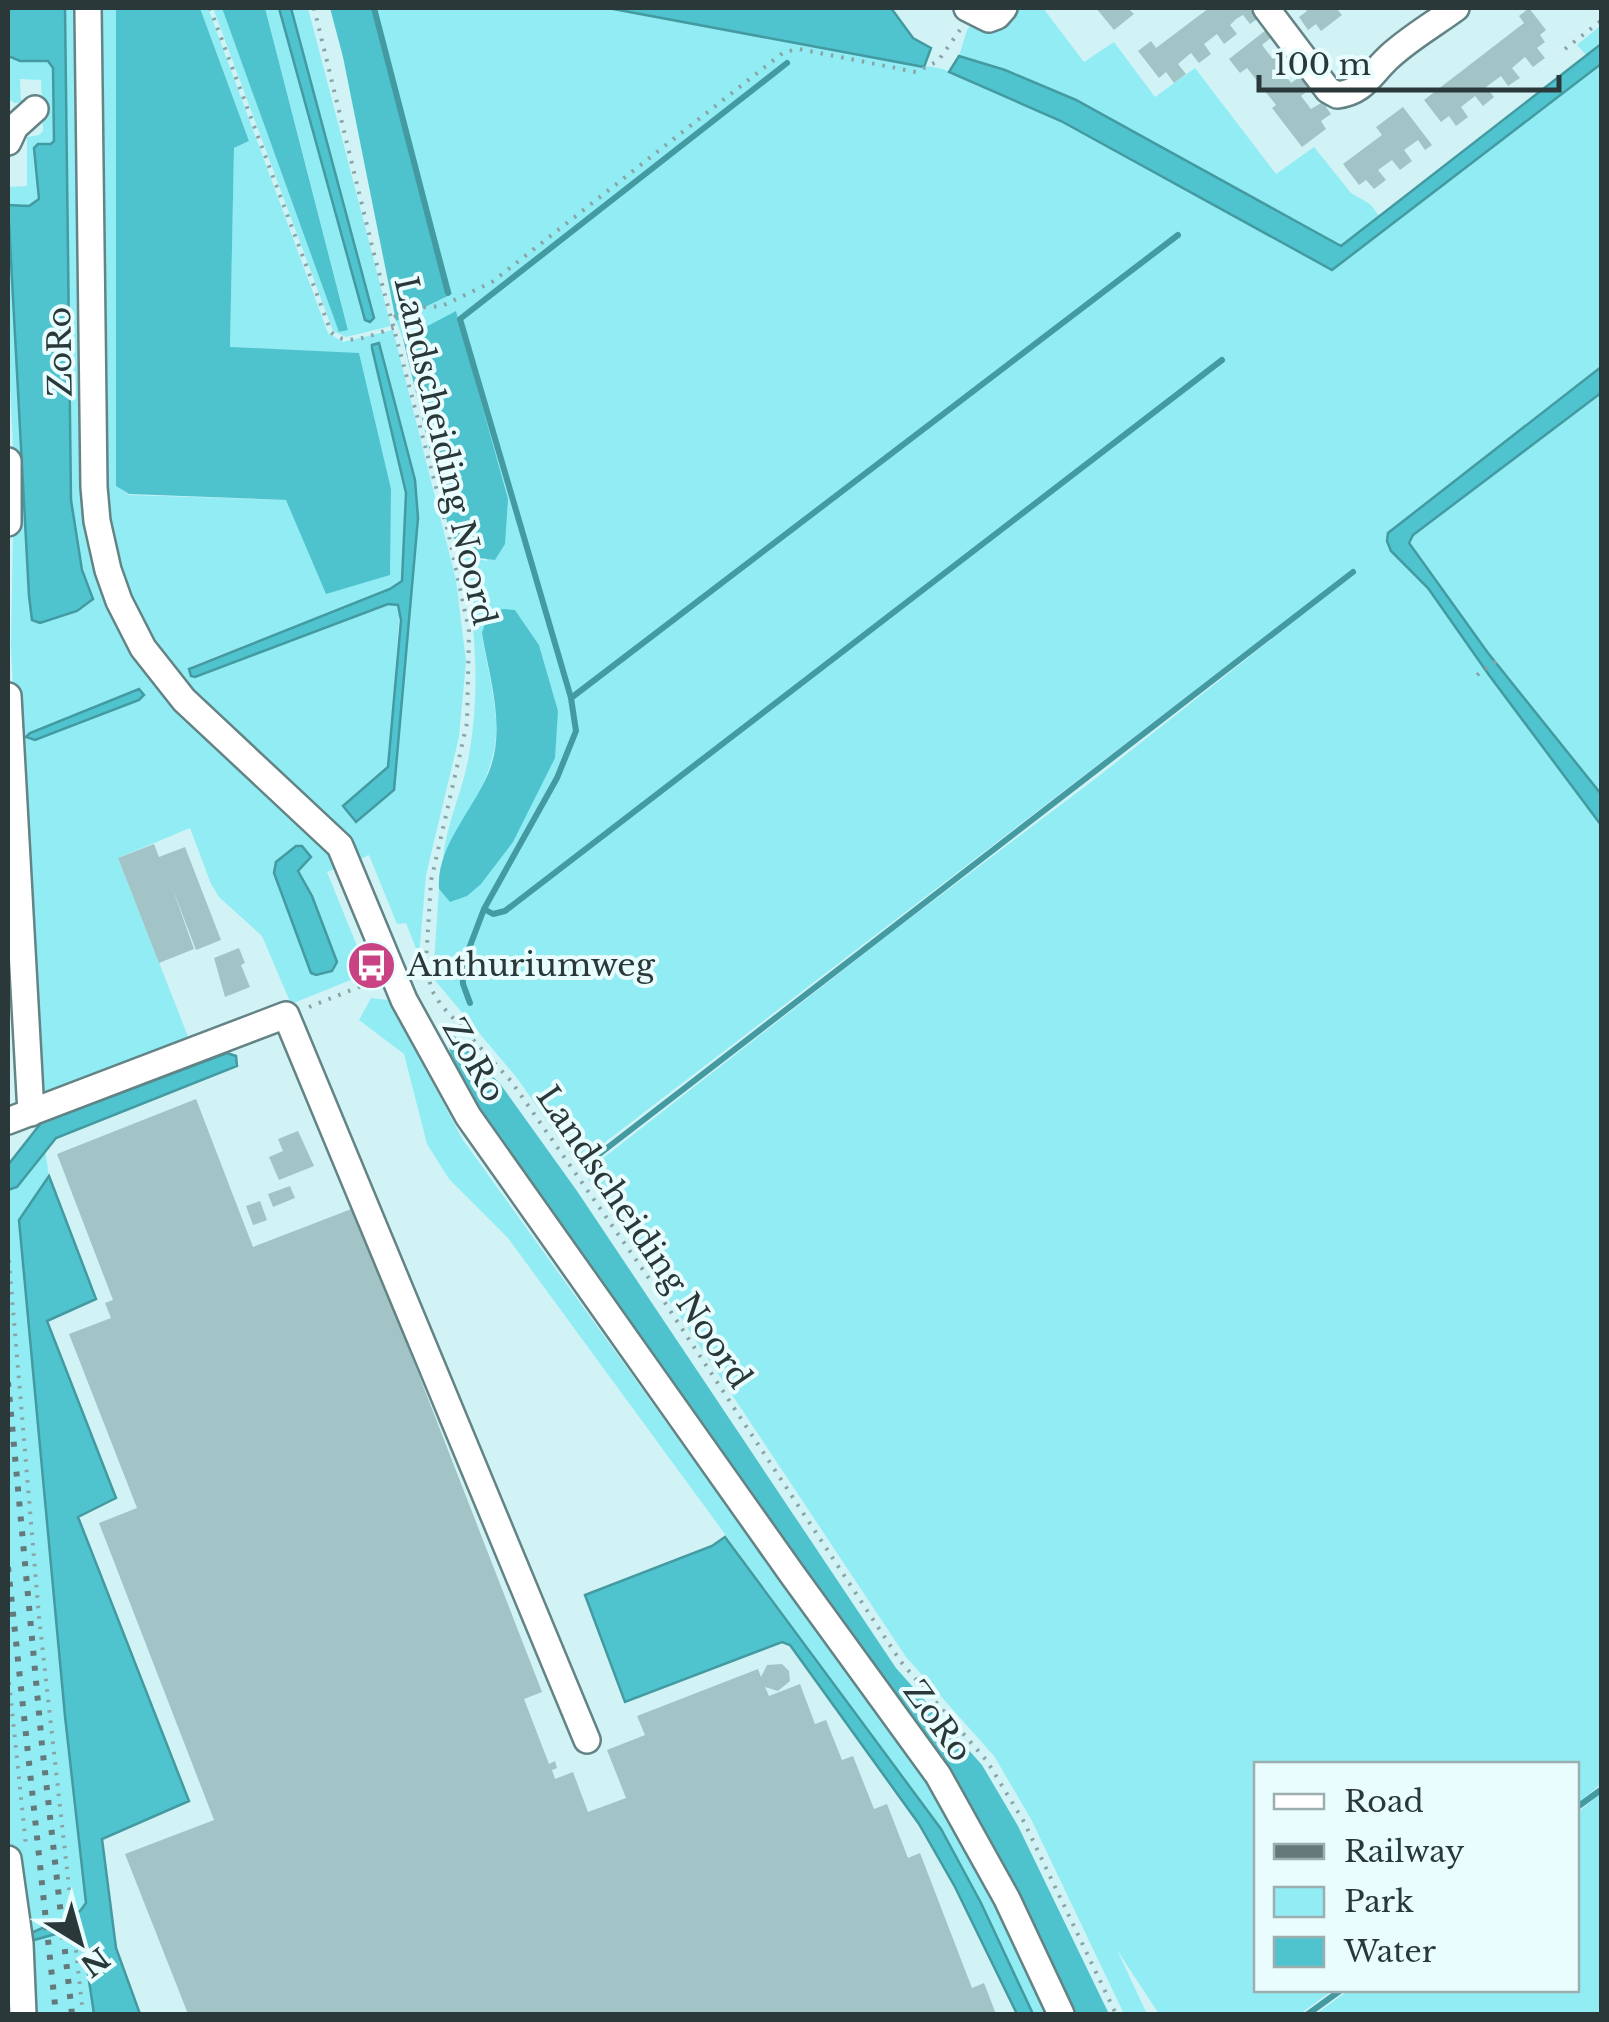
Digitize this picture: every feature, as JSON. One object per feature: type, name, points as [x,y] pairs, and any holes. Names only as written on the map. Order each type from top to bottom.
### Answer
[{"type":"street","name":"ZoRo","points":[[88,8],[94,487],[108,570],[136,636],[174,690],[340,846],[393,974],[438,1066],[504,1170],[938,1775],[1007,1899],[1061,2014]]},
{"type":"street","points":[[969,9],[989,19],[1004,8]]},
{"type":"street","points":[[1266,8],[1328,90],[1336,95],[1350,94],[1370,81],[1386,61],[1456,8]]},
{"type":"street","points":[[8,142],[16,127],[35,109]]},
{"type":"street","points":[[8,461],[8,522]]},
{"type":"street","points":[[8,696],[19,1117],[286,1016],[586,1740]]},
{"type":"street","points":[[8,1859],[20,1944],[23,2014]]},
{"type":"path","points":[[210,8],[331,332],[346,340],[396,327]]},
{"type":"path","name":"Landscheiding Noord","points":[[314,8],[449,536],[468,631],[467,723],[431,882],[426,961],[431,989],[440,1004],[511,1080],[901,1662],[988,1761],[1024,1822],[1116,2014]]},
{"type":"path","points":[[394,317],[413,308],[442,306],[492,282],[784,52],[799,49],[916,72],[938,61],[969,9]]},
{"type":"path","points":[[1565,49],[1602,20]]},
{"type":"path","points":[[1477,675],[1502,657]]},
{"type":"path","points":[[286,1016],[393,974]]},
{"type":"path","points":[[8,1250],[38,1600],[83,2014]]},
{"type":"green space","points":[[65,8],[76,8],[83,500],[95,565],[115,619],[141,663],[172,702],[332,855],[338,868],[327,872],[368,973],[291,1004],[262,936],[219,897],[211,884],[190,828],[118,858],[191,1044],[40,1101],[21,862],[11,647],[14,469],[8,217],[29,596],[68,615],[91,602],[75,535],[70,483]]},
{"type":"green space","points":[[99,8],[116,8],[117,486],[129,495],[287,500],[326,594],[230,348],[234,148],[249,141],[200,8],[208,8],[328,333],[343,342],[393,330],[456,580],[466,661],[459,737],[426,875],[419,956],[406,923],[397,924],[369,855],[358,860],[336,824],[220,719],[158,644],[135,602],[117,553],[106,499]],"holes":[[[379,343],[415,480],[418,518],[394,790],[358,822],[343,806],[388,769],[400,607],[388,604],[195,677],[192,666],[402,581],[407,520],[405,484],[372,345]]]},
{"type":"green space","points":[[213,8],[222,8],[340,332],[348,329],[265,8],[279,8],[368,322],[374,318],[291,8],[308,8],[391,326],[346,337],[333,331]]},
{"type":"green space","points":[[374,8],[608,8],[943,69],[1061,121],[1332,270],[1341,247],[1325,236],[1076,100],[1005,70],[959,56],[967,30],[974,21],[995,29],[1005,27],[1020,8],[1043,8],[1084,62],[1114,42],[1155,97],[1195,68],[1276,174],[1314,147],[1351,193],[1370,204],[1388,227],[1597,67],[1577,45],[1601,25],[1601,367],[1388,533],[1387,541],[1391,551],[1428,588],[1601,825],[1601,1784],[1579,1802],[1579,1762],[1254,1762],[1254,1992],[1330,1992],[1300,2014],[1159,2014],[1117,1950],[1147,2014],[1124,2014],[1031,1819],[994,1756],[906,1657],[598,1193],[517,1078],[433,978],[439,889],[450,901],[558,712],[539,645],[515,610],[482,633],[496,739],[487,775],[443,860],[466,768],[475,705],[473,630],[463,556],[487,561],[477,394],[456,312],[403,339],[396,321],[452,294]],"holes":[[[1352,570],[1355,573],[1095,779],[893,931],[597,1163],[591,1153]]]},
{"type":"green space","points":[[8,56],[20,61],[48,61],[53,68],[54,141],[38,144],[37,202],[29,206],[8,205],[8,187],[27,186],[27,137],[43,131],[41,80],[20,79],[21,100],[28,101],[15,103],[8,99]]},
{"type":"green space","points":[[1601,393],[1601,794],[1488,653],[1408,543],[1412,535]]},
{"type":"green space","points":[[371,998],[388,1000],[463,1140],[840,1664],[915,1760],[953,1818],[1050,2014],[1033,2014],[941,1829],[508,1238],[449,1179],[427,1144],[404,1054],[359,1020]]},
{"type":"green space","points":[[45,1149],[49,1176],[19,1220],[86,1903],[76,1913],[32,1932],[34,1940],[77,1926],[82,1928],[94,2014],[8,2014],[8,1190],[18,1186]]},
{"type":"green space","points":[[1601,1793],[1601,2014],[1316,2014],[1346,1992],[1579,1992],[1579,1811]]},
{"type":"shaded area","points":[[116,8],[200,8],[249,141],[234,148],[230,347],[359,353],[391,489],[390,575],[326,594],[286,500],[129,494],[116,486]]},
{"type":"shaded area","points":[[222,8],[265,8],[348,330],[339,332]]},
{"type":"shaded area","points":[[330,8],[374,8],[452,294],[396,321],[343,57]]},
{"type":"shaded area","points":[[456,311],[508,499],[505,544],[495,560],[463,556],[448,526],[403,339]]},
{"type":"shaded area","points":[[503,609],[515,610],[539,645],[558,711],[555,758],[513,842],[481,884],[467,896],[450,902],[439,889],[444,857],[485,781],[495,750],[494,700],[482,633],[489,618]]},
{"type":"shaded area","points":[[444,1025],[501,1085],[577,1191],[896,1668],[982,1765],[1018,1826],[1109,2014],[1076,2014],[997,1851],[963,1792],[498,1142],[455,1073]]},
{"type":"water","points":[[8,8],[65,8],[71,500],[82,570],[93,599],[77,611],[40,623],[32,620],[29,596],[8,205],[29,206],[39,199],[34,148],[54,141],[53,68],[48,61],[20,61],[8,56]]},
{"type":"water","points":[[279,8],[291,8],[374,318],[370,322],[365,320]]},
{"type":"water","points":[[608,8],[891,8],[913,38],[931,48],[924,67]]},
{"type":"water","points":[[1601,44],[1601,64],[1332,270],[1061,121],[949,72],[959,56],[1005,70],[1076,100],[1341,246]]},
{"type":"water","points":[[379,343],[415,480],[418,518],[394,790],[356,822],[343,806],[388,767],[401,620],[398,605],[388,604],[195,677],[189,669],[402,581],[406,493],[372,348]]},
{"type":"water","points":[[1601,367],[1601,393],[1413,535],[1409,543],[1488,653],[1601,794],[1601,825],[1428,588],[1391,551],[1387,541],[1388,533]]},
{"type":"water","points":[[139,689],[144,695],[139,700],[35,740],[26,737],[30,733]]},
{"type":"water","points":[[296,846],[302,846],[311,857],[298,871],[312,896],[337,962],[332,971],[316,975],[311,973],[274,873],[276,862]]},
{"type":"water","points":[[227,1053],[236,1056],[237,1066],[56,1138],[17,1187],[8,1190],[8,1165],[41,1123]]},
{"type":"water","points":[[49,1176],[96,1299],[47,1321],[116,1498],[78,1517],[189,1801],[102,1839],[116,1948],[140,2014],[94,2014],[81,1927],[34,1940],[29,1934],[80,1911],[86,1903],[19,1220]]},
{"type":"water","points":[[725,1537],[941,1829],[1033,2014],[1017,2014],[955,1887],[919,1824],[790,1645],[782,1642],[625,1702],[585,1595],[712,1546]]},
{"type":"building","points":[[1096,8],[1128,8],[1134,14],[1114,30]]},
{"type":"building","points":[[1209,8],[1249,8],[1257,19],[1250,24],[1243,15],[1236,19],[1230,25],[1237,34],[1224,44],[1217,34],[1204,44],[1211,54],[1199,63],[1191,53],[1178,64],[1186,74],[1174,83],[1166,72],[1159,78],[1138,51],[1151,41],[1156,48]]},
{"type":"building","points":[[1304,8],[1336,8],[1342,15],[1321,31],[1316,24],[1308,30],[1299,17],[1307,11]]},
{"type":"building","points":[[1529,8],[1546,30],[1540,35],[1545,42],[1537,48],[1545,58],[1533,67],[1525,57],[1512,68],[1520,78],[1508,86],[1501,76],[1486,87],[1494,97],[1483,106],[1475,96],[1461,107],[1468,117],[1456,126],[1449,116],[1441,122],[1424,100],[1524,23],[1519,16]]},
{"type":"building","points":[[1266,30],[1272,37],[1262,45],[1272,58],[1281,50],[1291,63],[1282,70],[1291,83],[1301,76],[1311,88],[1301,96],[1311,109],[1328,99],[1331,103],[1326,107],[1331,114],[1321,121],[1326,129],[1302,147],[1247,68],[1240,73],[1229,59]]},
{"type":"building","points":[[1403,107],[1432,145],[1425,150],[1418,140],[1404,150],[1412,161],[1400,170],[1392,160],[1378,170],[1386,180],[1374,189],[1366,180],[1359,185],[1343,164],[1382,135],[1376,127]]},
{"type":"building","points":[[154,844],[159,857],[185,847],[221,940],[196,950],[172,887],[194,949],[159,963],[118,858]]},
{"type":"building","points":[[239,948],[250,987],[225,997],[214,958]]},
{"type":"building","points":[[196,1099],[253,1247],[354,1208],[542,1692],[524,1699],[549,1764],[555,1761],[555,1779],[573,1772],[588,1812],[626,1798],[607,1750],[645,1735],[637,1716],[758,1669],[761,1677],[767,1665],[782,1664],[789,1671],[790,1681],[778,1691],[765,1687],[769,1696],[800,1684],[815,1724],[826,1720],[842,1760],[853,1756],[874,1809],[887,1804],[908,1858],[920,1853],[972,1988],[984,1983],[996,2014],[188,2014],[125,1854],[214,1820],[99,1523],[137,1508],[69,1334],[111,1318],[105,1303],[113,1300],[57,1154]]},
{"type":"building","points":[[298,1131],[314,1166],[279,1180],[269,1157],[283,1151],[278,1139]]},
{"type":"building","points":[[290,1186],[295,1198],[273,1207],[268,1194]]},
{"type":"building","points":[[260,1201],[267,1220],[253,1225],[246,1206]]},
{"type":"waterway","points":[[374,8],[448,293]]},
{"type":"waterway","points":[[470,1003],[462,967],[484,909],[557,778],[576,731],[571,698],[460,319],[787,63]]},
{"type":"waterway","points":[[571,698],[1178,235]]},
{"type":"waterway","points":[[484,909],[493,914],[505,911],[1222,360]]},
{"type":"waterway","points":[[589,1162],[1353,572]]},
{"type":"waterway","points":[[1579,1806],[1602,1789]]},
{"type":"waterway","points":[[1308,2014],[1338,1992]]},
{"type":"railway","points":[[8,1382],[72,2014]]},
{"type":"railway","points":[[8,1567],[56,2014]]},
{"type":"place","name":"Anthuriumweg","points":[[372,965]]}]
